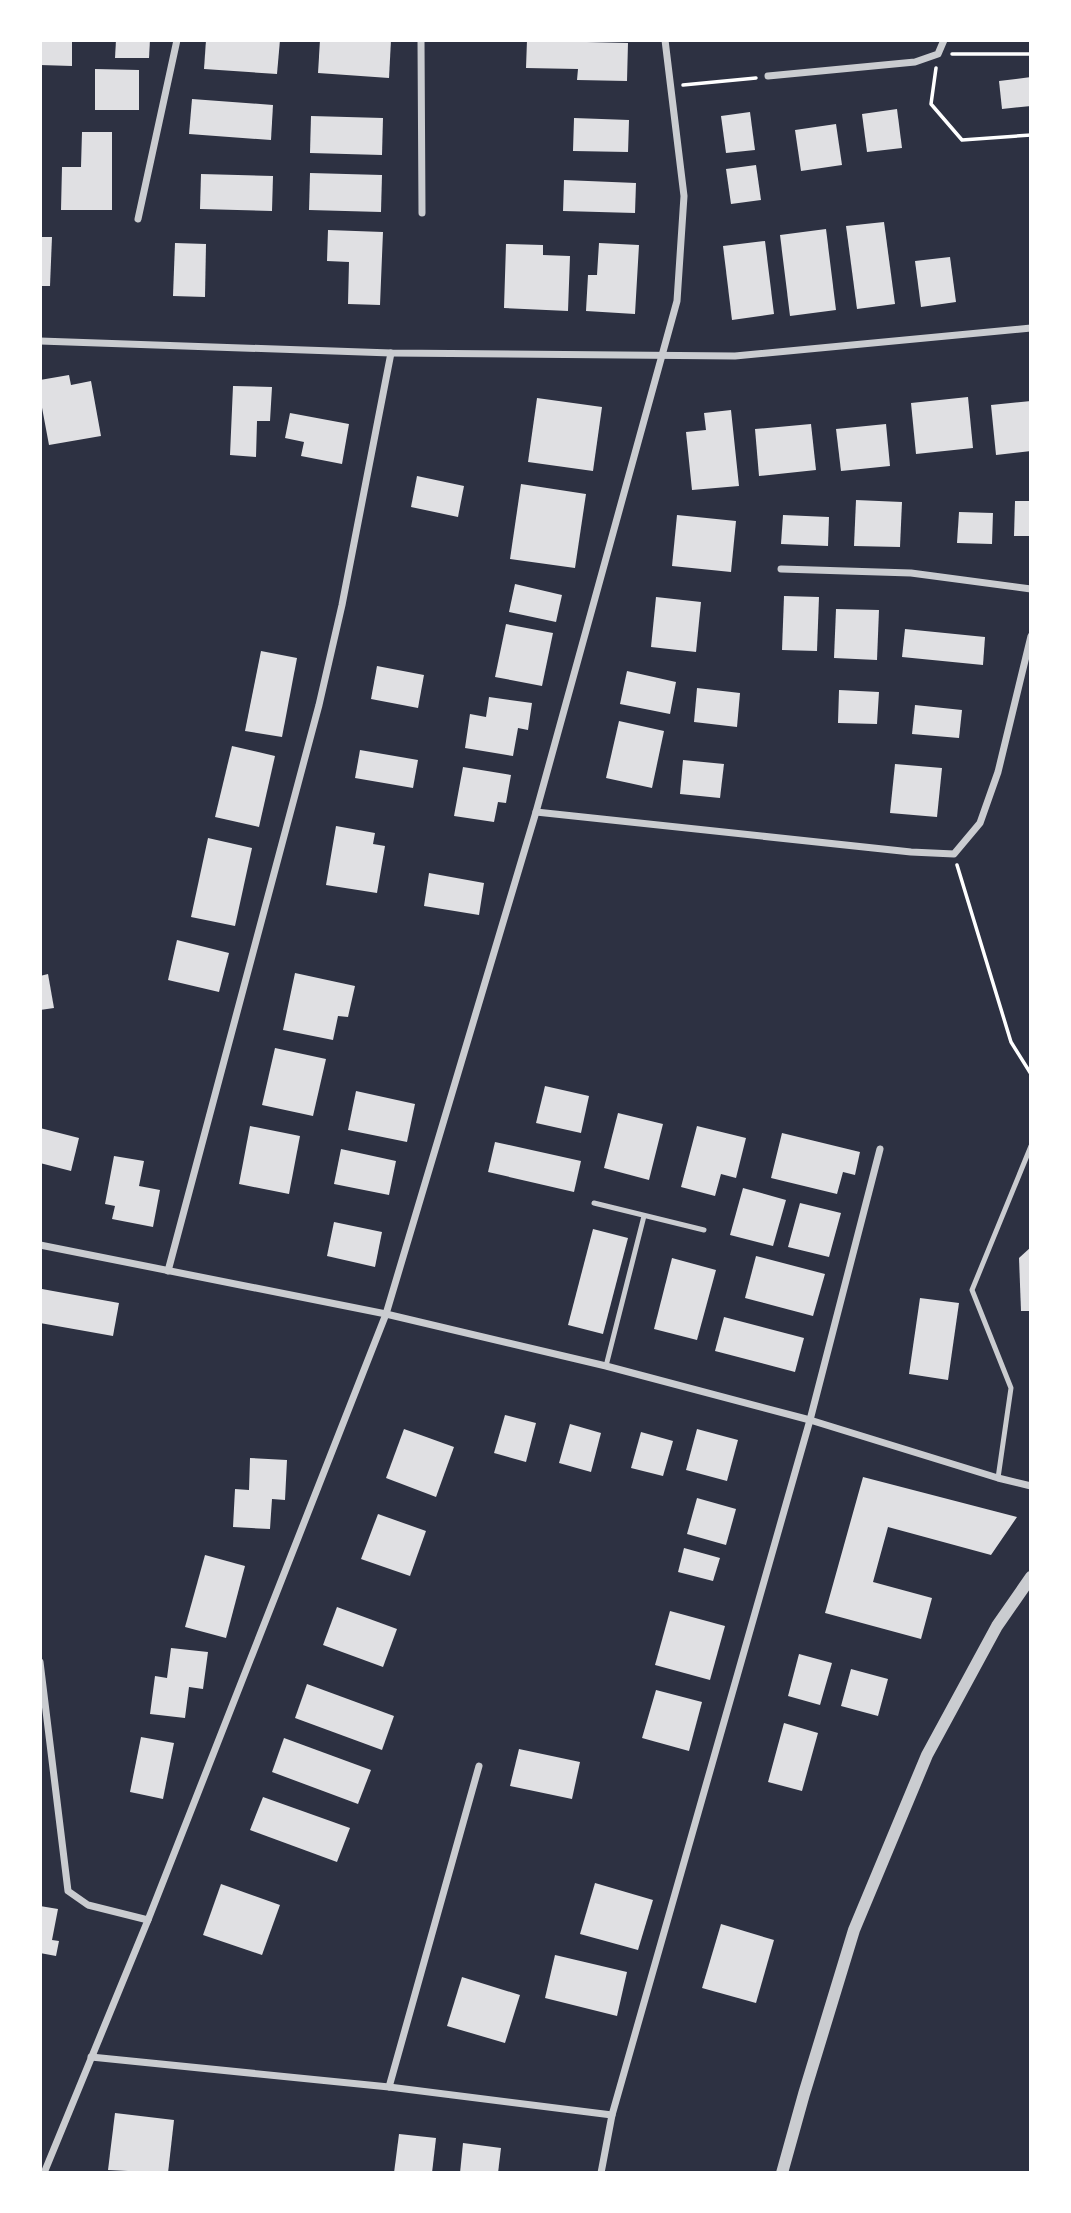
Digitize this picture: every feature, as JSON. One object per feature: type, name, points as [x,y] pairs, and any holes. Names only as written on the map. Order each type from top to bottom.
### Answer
[{"type":"street","points":[[138,219],[177,40]]},
{"type":"street","points":[[421,40],[422,213]]},
{"type":"street","points":[[44,2173],[148,1920],[386,1314],[536,812],[677,302],[684,196],[665,40]]},
{"type":"street","points":[[768,76],[915,62],[938,54],[944,40]]},
{"type":"street","points":[[40,341],[391,353],[735,356],[1031,328]]},
{"type":"street","points":[[168,1271],[319,705],[342,605],[391,353]]},
{"type":"street","points":[[781,569],[911,573],[1031,589]]},
{"type":"street","points":[[536,812],[954,854],[980,823],[998,772],[1031,636]]},
{"type":"street","points":[[601,2173],[612,2115],[810,1420],[880,1149]]},
{"type":"street","points":[[40,1245],[386,1314],[606,1366],[810,1420],[998,1479],[1031,1486]]},
{"type":"street","points":[[782,2173],[854,1930],[927,1755],[997,1626],[1031,1577]]},
{"type":"street","points":[[40,1662],[68,1891],[88,1905],[148,1920]]},
{"type":"street","points":[[389,2087],[479,1766]]},
{"type":"street","points":[[91,2057],[389,2087],[612,2115]]},
{"type":"lane","points":[[998,1479],[1011,1388],[972,1290],[1031,1146]]},
{"type":"lane","points":[[594,1203],[704,1230]]},
{"type":"lane","points":[[606,1366],[644,1216]]},
{"type":"path","points":[[1031,54],[938,54],[931,104],[962,140],[1031,135]]},
{"type":"path","points":[[672,86],[768,76]]},
{"type":"path","points":[[954,854],[1011,1042],[1031,1074]]},
{"type":"building","points":[[40,40],[72,40],[72,66],[40,65]]},
{"type":"building","points":[[116,40],[150,40],[149,58],[115,58]]},
{"type":"building","points":[[206,40],[280,40],[277,74],[204,69]]},
{"type":"building","points":[[320,40],[391,40],[389,78],[318,73]]},
{"type":"building","points":[[527,40],[628,43],[627,81],[577,80],[578,69],[526,68]]},
{"type":"building","points":[[95,69],[139,70],[139,110],[95,110]]},
{"type":"building","points":[[1031,77],[1031,106],[1002,109],[999,81]]},
{"type":"building","points":[[192,99],[273,105],[271,140],[189,134]]},
{"type":"building","points":[[897,109],[902,148],[867,152],[862,114]]},
{"type":"building","points":[[750,112],[755,150],[726,153],[721,116]]},
{"type":"building","points":[[311,116],[383,118],[382,155],[310,153]]},
{"type":"building","points":[[574,118],[629,120],[628,152],[573,151]]},
{"type":"building","points":[[836,124],[842,165],[801,171],[795,130]]},
{"type":"building","points":[[82,132],[112,132],[112,210],[61,210],[62,167],[81,167]]},
{"type":"building","points":[[756,165],[761,200],[731,204],[726,169]]},
{"type":"building","points":[[310,173],[382,175],[381,212],[309,210]]},
{"type":"building","points":[[201,174],[273,176],[272,211],[200,209]]},
{"type":"building","points":[[564,180],[636,183],[635,213],[563,211]]},
{"type":"building","points":[[884,222],[895,304],[857,309],[846,226]]},
{"type":"building","points":[[826,229],[836,310],[790,316],[780,235]]},
{"type":"building","points":[[328,230],[383,232],[380,305],[348,304],[349,262],[327,261]]},
{"type":"building","points":[[40,237],[52,237],[50,286],[40,286]]},
{"type":"building","points":[[765,241],[774,314],[732,320],[723,246]]},
{"type":"building","points":[[175,243],[206,244],[205,297],[173,296]]},
{"type":"building","points":[[599,243],[639,245],[635,314],[586,311],[588,275],[597,275]]},
{"type":"building","points":[[506,244],[543,245],[543,255],[570,256],[568,311],[504,308]]},
{"type":"building","points":[[950,257],[956,302],[921,307],[915,261]]},
{"type":"building","points":[[69,375],[71,385],[91,381],[101,436],[49,445],[40,397],[40,380]]},
{"type":"building","points":[[233,386],[272,387],[270,421],[257,421],[256,457],[230,455]]},
{"type":"building","points":[[968,397],[973,448],[916,454],[911,403]]},
{"type":"building","points":[[537,398],[602,407],[593,471],[528,462]]},
{"type":"building","points":[[1031,401],[1031,451],[996,455],[991,405]]},
{"type":"building","points":[[731,410],[739,486],[692,490],[686,432],[706,430],[704,413]]},
{"type":"building","points":[[290,413],[349,424],[342,464],[301,456],[304,442],[285,438]]},
{"type":"building","points":[[811,424],[816,470],[759,476],[755,429]]},
{"type":"building","points":[[886,424],[890,466],[841,471],[836,429]]},
{"type":"building","points":[[417,476],[464,486],[458,517],[411,507]]},
{"type":"building","points":[[521,484],[586,494],[575,568],[510,559]]},
{"type":"building","points":[[856,500],[902,502],[900,547],[854,546]]},
{"type":"building","points":[[1015,501],[1031,501],[1031,536],[1014,536]]},
{"type":"building","points":[[959,512],[993,513],[992,544],[957,543]]},
{"type":"building","points":[[677,515],[736,521],[731,572],[672,566]]},
{"type":"building","points":[[783,515],[829,517],[828,546],[781,544]]},
{"type":"building","points":[[515,584],[562,595],[556,622],[509,612]]},
{"type":"building","points":[[784,596],[819,597],[817,651],[782,650]]},
{"type":"building","points":[[656,597],[701,602],[696,652],[651,647]]},
{"type":"building","points":[[836,609],[879,610],[877,660],[834,658]]},
{"type":"building","points":[[506,624],[553,633],[542,686],[495,677]]},
{"type":"building","points":[[905,629],[985,637],[983,665],[902,657]]},
{"type":"building","points":[[261,651],[297,658],[282,737],[245,731]]},
{"type":"building","points":[[377,666],[424,675],[418,708],[371,699]]},
{"type":"building","points":[[627,671],[676,682],[670,714],[620,704]]},
{"type":"building","points":[[697,688],[740,693],[737,727],[694,722]]},
{"type":"building","points":[[839,690],[879,692],[877,724],[838,723]]},
{"type":"building","points":[[489,697],[532,703],[528,730],[518,728],[513,756],[465,748],[470,714],[486,717]]},
{"type":"building","points":[[915,705],[962,710],[959,738],[912,734]]},
{"type":"building","points":[[619,721],[664,731],[652,788],[606,778]]},
{"type":"building","points":[[232,746],[275,756],[259,827],[215,817]]},
{"type":"building","points":[[360,750],[418,760],[413,788],[355,778]]},
{"type":"building","points":[[683,760],[724,764],[720,798],[680,794]]},
{"type":"building","points":[[895,764],[942,768],[937,817],[890,813]]},
{"type":"building","points":[[463,767],[511,775],[506,803],[498,802],[494,822],[454,816]]},
{"type":"building","points":[[336,826],[375,833],[373,844],[385,846],[377,893],[326,885]]},
{"type":"building","points":[[208,838],[252,848],[235,926],[191,917]]},
{"type":"building","points":[[429,873],[484,883],[479,915],[424,906]]},
{"type":"building","points":[[177,940],[229,953],[219,992],[168,980]]},
{"type":"building","points":[[295,973],[355,986],[348,1017],[338,1016],[333,1040],[283,1030]]},
{"type":"building","points":[[48,974],[54,1008],[40,1010],[40,976]]},
{"type":"building","points":[[275,1048],[326,1059],[313,1116],[262,1105]]},
{"type":"building","points":[[545,1086],[589,1096],[581,1133],[536,1123]]},
{"type":"building","points":[[356,1091],[415,1104],[407,1142],[348,1130]]},
{"type":"building","points":[[618,1113],[663,1124],[649,1180],[604,1168]]},
{"type":"building","points":[[250,1126],[300,1136],[289,1194],[239,1184]]},
{"type":"building","points":[[697,1126],[746,1138],[736,1178],[721,1174],[715,1196],[681,1187]]},
{"type":"building","points":[[40,1128],[79,1138],[71,1171],[40,1163]]},
{"type":"building","points":[[782,1133],[860,1152],[855,1175],[843,1172],[837,1194],[771,1178]]},
{"type":"building","points":[[495,1142],[581,1161],[574,1192],[488,1172]]},
{"type":"building","points":[[341,1149],[396,1161],[389,1195],[334,1184]]},
{"type":"building","points":[[114,1156],[144,1161],[139,1186],[160,1190],[153,1227],[112,1219],[115,1206],[105,1204]]},
{"type":"building","points":[[743,1188],[786,1200],[773,1246],[730,1235]]},
{"type":"building","points":[[800,1203],[841,1213],[829,1257],[788,1247]]},
{"type":"building","points":[[334,1222],[382,1232],[375,1267],[327,1256]]},
{"type":"building","points":[[593,1229],[628,1238],[603,1334],[568,1325]]},
{"type":"building","points":[[1031,1247],[1031,1311],[1021,1311],[1019,1258]]},
{"type":"building","points":[[756,1256],[825,1274],[813,1316],[745,1298]]},
{"type":"building","points":[[672,1258],[716,1270],[697,1340],[654,1329]]},
{"type":"building","points":[[42,1289],[119,1303],[113,1336],[40,1323]]},
{"type":"building","points":[[920,1298],[959,1303],[948,1380],[909,1374]]},
{"type":"building","points":[[724,1317],[804,1338],[795,1372],[715,1351]]},
{"type":"building","points":[[505,1415],[536,1423],[526,1462],[494,1453]]},
{"type":"building","points":[[570,1424],[601,1433],[591,1472],[559,1463]]},
{"type":"building","points":[[404,1429],[454,1447],[436,1497],[386,1478]]},
{"type":"building","points":[[697,1429],[738,1440],[727,1481],[686,1470]]},
{"type":"building","points":[[641,1432],[673,1441],[663,1476],[631,1468]]},
{"type":"building","points":[[250,1458],[287,1460],[285,1500],[272,1499],[270,1529],[233,1527],[235,1489],[249,1490]]},
{"type":"building","points":[[863,1477],[1017,1517],[991,1555],[888,1527],[873,1582],[932,1598],[921,1639],[825,1613]]},
{"type":"building","points":[[697,1498],[736,1509],[726,1545],[687,1534]]},
{"type":"building","points":[[378,1514],[426,1531],[410,1576],[361,1559]]},
{"type":"building","points":[[684,1548],[720,1558],[713,1581],[678,1572]]},
{"type":"building","points":[[205,1555],[245,1566],[226,1638],[185,1627]]},
{"type":"building","points":[[337,1607],[397,1629],[383,1667],[323,1645]]},
{"type":"building","points":[[670,1611],[725,1626],[710,1680],[655,1665]]},
{"type":"building","points":[[171,1648],[208,1652],[203,1689],[189,1687],[185,1718],[150,1714],[155,1676],[167,1678]]},
{"type":"building","points":[[799,1654],[832,1663],[820,1705],[788,1696]]},
{"type":"building","points":[[851,1669],[888,1679],[878,1716],[841,1706]]},
{"type":"building","points":[[307,1684],[394,1716],[382,1750],[295,1718]]},
{"type":"building","points":[[656,1690],[702,1702],[689,1751],[642,1738]]},
{"type":"building","points":[[784,1723],[818,1733],[802,1791],[768,1782]]},
{"type":"building","points":[[141,1737],[174,1743],[163,1799],[130,1792]]},
{"type":"building","points":[[284,1738],[371,1770],[358,1804],[272,1772]]},
{"type":"building","points":[[519,1749],[580,1762],[572,1799],[510,1786]]},
{"type":"building","points":[[263,1797],[350,1828],[337,1862],[250,1830]]},
{"type":"building","points":[[595,1883],[653,1900],[638,1950],[580,1934]]},
{"type":"building","points":[[221,1884],[280,1905],[262,1955],[203,1935]]},
{"type":"building","points":[[40,1906],[58,1909],[52,1940],[59,1941],[56,1956],[40,1953]]},
{"type":"building","points":[[721,1924],[774,1940],[756,2003],[702,1988]]},
{"type":"building","points":[[555,1955],[627,1972],[617,2016],[545,1998]]},
{"type":"building","points":[[462,1977],[520,1995],[505,2043],[447,2026]]},
{"type":"building","points":[[115,2113],[174,2120],[168,2173],[108,2170]]},
{"type":"building","points":[[399,2134],[436,2138],[432,2173],[394,2173]]},
{"type":"building","points":[[463,2143],[501,2148],[498,2173],[460,2173]]}]
